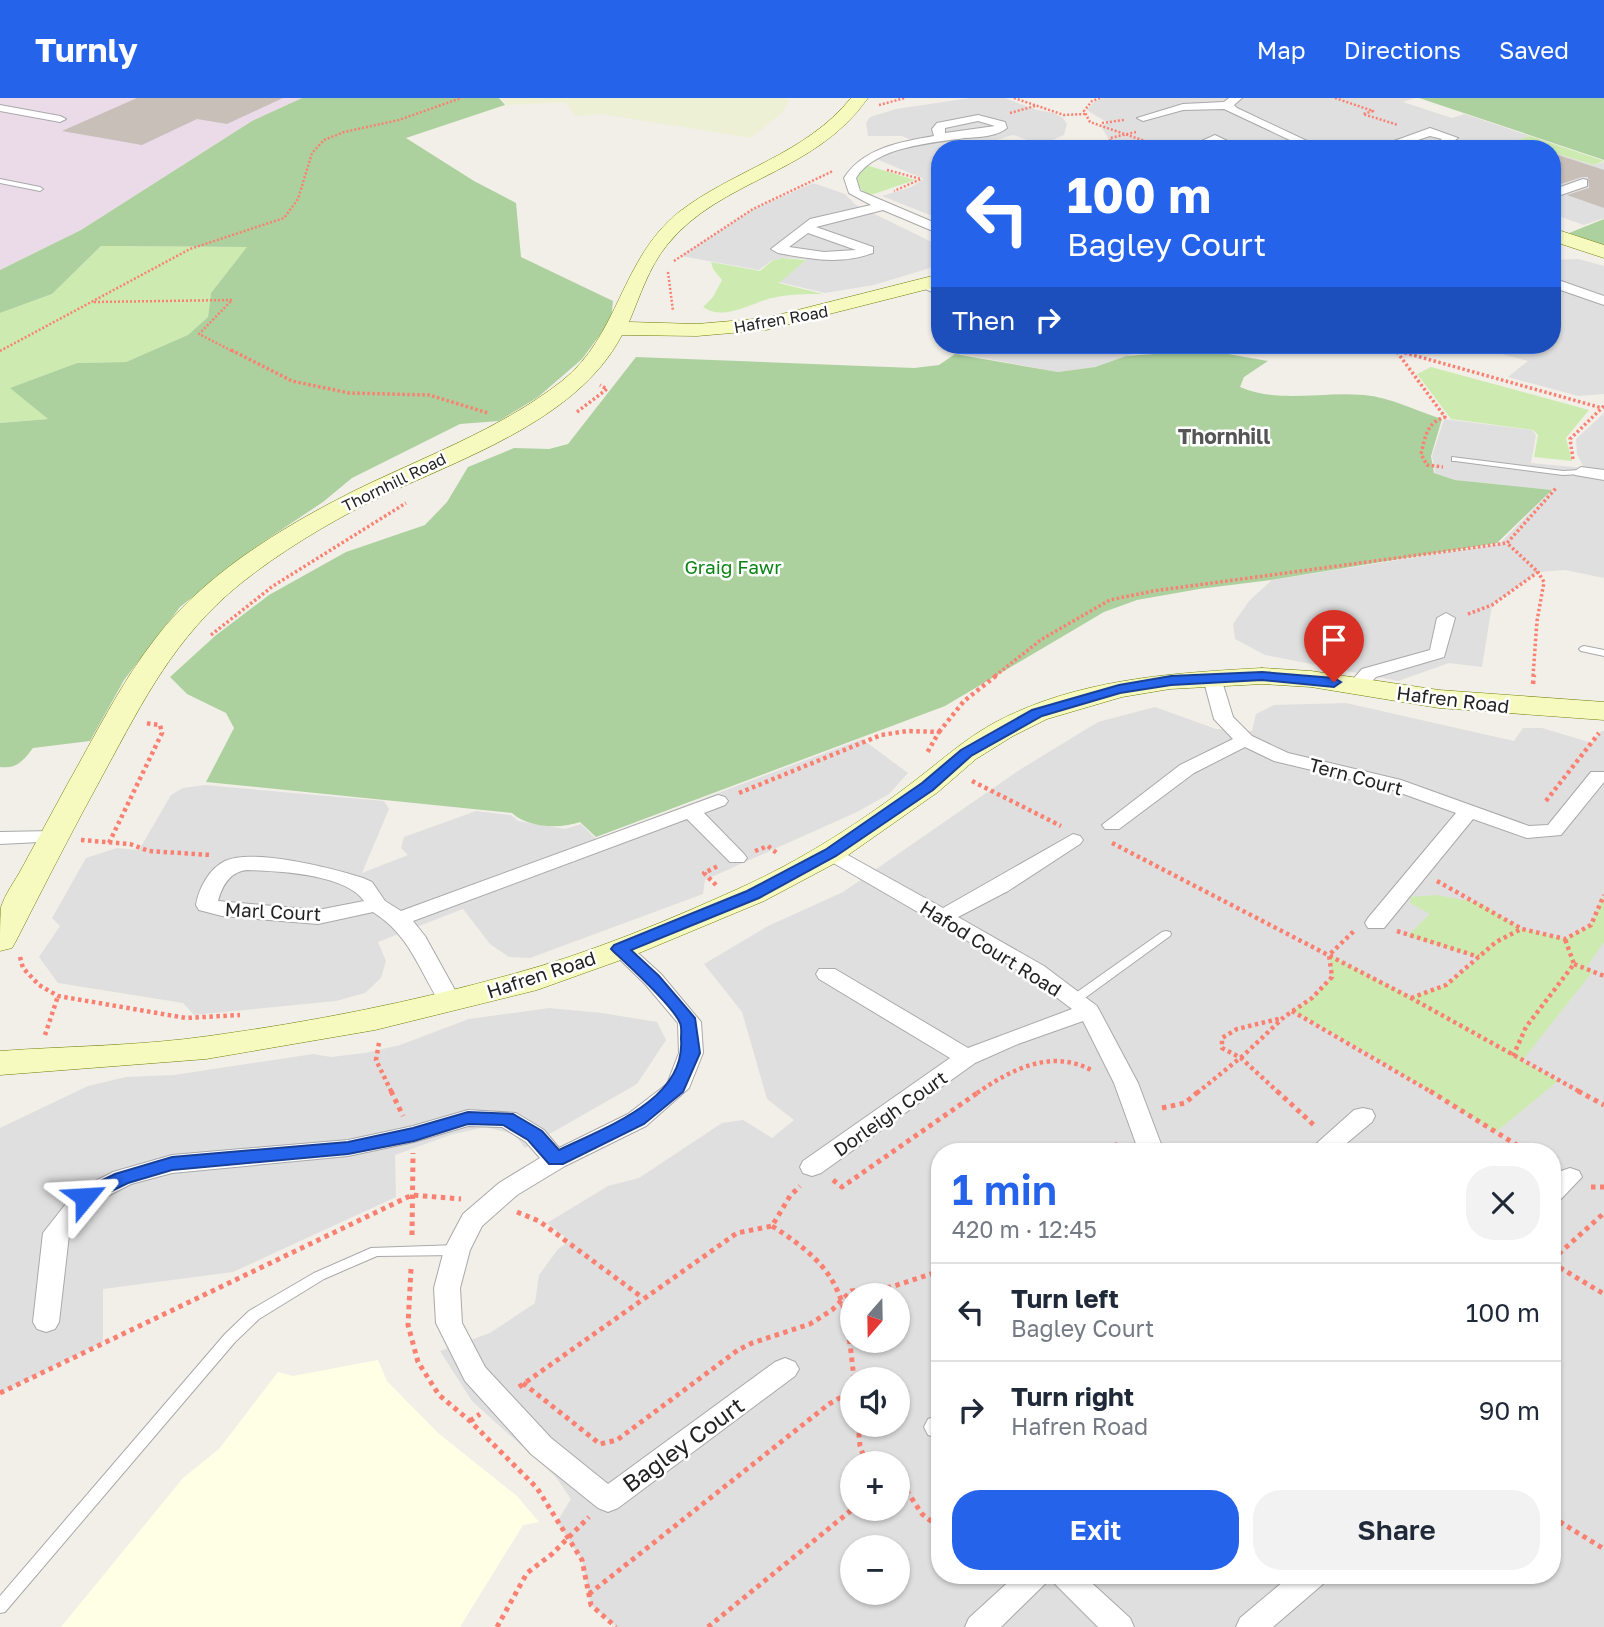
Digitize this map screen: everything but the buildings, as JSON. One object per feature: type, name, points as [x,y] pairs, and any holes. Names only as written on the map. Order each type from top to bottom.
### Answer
[{"type":"street","name":"Thornhill Road","points":[[9,947],[134,690],[159,651],[182,624],[226,583],[280,543],[331,513],[512,425],[575,382],[599,358],[618,328],[640,272],[663,235],[703,205],[816,143],[861,100]]},
{"type":"street","points":[[1143,118],[1183,107],[1231,102],[1302,140]]},
{"type":"street","points":[[0,108],[60,119]]},
{"type":"street","points":[[1405,140],[1430,132],[1452,138],[1449,140]]},
{"type":"street","points":[[940,140],[945,139]]},
{"type":"street","points":[[931,142],[890,149],[874,155],[854,169],[849,185],[855,193],[931,225]]},
{"type":"street","points":[[1561,191],[1583,183]]},
{"type":"street","points":[[762,260],[806,228],[826,219],[882,206]]},
{"type":"street","points":[[778,249],[835,256],[847,256],[868,250],[820,230],[806,228]]},
{"type":"street","points":[[1561,239],[1604,252]]},
{"type":"street","name":"Hafren Road","points":[[618,328],[697,330],[766,324],[931,286]]},
{"type":"street","points":[[1561,286],[1604,301]]},
{"type":"street","points":[[1581,472],[1604,475]]},
{"type":"street","points":[[1356,685],[1369,673],[1438,653],[1446,618]]},
{"type":"street","name":"Hafren Road","points":[[0,1063],[206,1048],[318,1031],[525,982],[620,949],[753,894],[830,853],[927,786],[966,753],[1037,713],[1119,689],[1171,681],[1262,676],[1356,685],[1439,699],[1520,707],[1604,710]]},
{"type":"street","name":"Tern Court","points":[[1212,678],[1224,719],[1245,740],[1281,757],[1394,785],[1527,832],[1554,831],[1598,776]]},
{"type":"street","points":[[1107,832],[1187,769],[1245,740]]},
{"type":"street","points":[[399,919],[718,802]]},
{"type":"street","points":[[691,812],[737,858]]},
{"type":"street","points":[[1376,923],[1468,812]]},
{"type":"street","points":[[943,917],[1000,886],[1071,835]]},
{"type":"street","points":[[0,838],[63,838]]},
{"type":"street","name":"Hafod Court Road","points":[[830,853],[1036,971],[1081,1005],[1126,1083],[1148,1143]]},
{"type":"street","points":[[238,864],[340,875],[364,887],[377,905],[399,919],[414,936],[450,1001]]},
{"type":"street","name":"Marl Court","points":[[238,864],[224,870],[207,896],[207,905],[222,909],[318,917],[377,905]]},
{"type":"street","name":"Bagley Court","points":[[620,949],[653,979],[689,1022],[691,1053],[677,1088],[637,1120],[556,1160],[508,1189],[472,1220],[457,1250],[447,1288],[449,1323],[475,1374],[499,1401],[541,1446],[608,1500],[785,1369]]},
{"type":"street","name":"Dorleigh Court","points":[[827,974],[967,1058]]},
{"type":"street","name":"Dorleigh Court","points":[[816,1173],[967,1058],[1081,1005]]},
{"type":"street","points":[[1330,1143],[1363,1116]]},
{"type":"street","points":[[46,1322],[56,1233],[85,1197],[122,1178],[172,1164],[348,1148],[414,1134],[468,1118],[507,1119],[535,1136],[556,1160]]},
{"type":"street","points":[[980,1627],[1027,1584]]},
{"type":"street","points":[[1073,1584],[1119,1627]]},
{"type":"street","points":[[1251,1627],[1301,1584]]},
{"type":"lane","points":[[0,181],[40,189]]},
{"type":"lane","points":[[1455,459],[1563,473],[1581,472]]},
{"type":"lane","points":[[1584,649],[1604,653]]},
{"type":"lane","points":[[1081,1005],[1166,934]]},
{"type":"lane","points":[[0,1606],[230,1338],[254,1315],[319,1276],[376,1251],[457,1250]]},
{"type":"path","points":[[0,351],[190,248],[284,218],[296,208],[316,146],[332,136],[399,120],[461,98]]},
{"type":"path","points":[[1014,98],[1064,115],[1085,114]]},
{"type":"path","points":[[1100,98],[1092,101],[1084,111],[1090,122],[1143,140]]},
{"type":"path","points":[[1335,98],[1373,111],[1363,114],[1425,133]]},
{"type":"path","points":[[1099,124],[1143,118]]},
{"type":"path","points":[[94,302],[232,300],[199,334],[292,382],[349,393],[429,395],[490,414]]},
{"type":"path","points":[[1398,354],[1446,417],[1435,420],[1427,431],[1421,454],[1427,465],[1452,468],[1455,459]]},
{"type":"path","points":[[1404,354],[1603,408]]},
{"type":"path","points":[[592,389],[604,379]]},
{"type":"path","points":[[921,762],[964,701],[1032,647],[1110,600],[1153,591],[1507,543],[1564,479],[1581,472],[1572,457],[1570,439],[1603,408]]},
{"type":"path","points":[[206,638],[272,586],[415,497]]},
{"type":"path","points":[[1507,543],[1538,572],[1544,582],[1537,621],[1533,694]]},
{"type":"path","points":[[1446,618],[1486,608],[1538,572]]},
{"type":"path","points":[[109,843],[162,733],[160,725],[136,723]]},
{"type":"path","points":[[1503,824],[1532,821],[1604,727]]},
{"type":"path","points":[[718,802],[881,735],[908,730],[939,733]]},
{"type":"path","points":[[970,780],[1071,835]]},
{"type":"path","points":[[1107,832],[1604,1105]]},
{"type":"path","points":[[63,838],[130,844],[149,850],[218,855],[238,864]]},
{"type":"path","points":[[723,892],[704,873],[768,846],[786,861]]},
{"type":"path","points":[[1417,872],[1480,903],[1522,929],[1565,939],[1591,925],[1604,895]]},
{"type":"path","points":[[1329,955],[1366,918],[1407,936],[1479,957]]},
{"type":"path","points":[[1411,998],[1446,985],[1496,942],[1522,929]]},
{"type":"path","points":[[1565,939],[1574,964],[1604,976]]},
{"type":"path","points":[[9,947],[39,985],[58,996],[187,1018],[251,1014]]},
{"type":"path","points":[[1137,1114],[1185,1103],[1241,1058],[1284,1017],[1312,998],[1332,977],[1329,955]]},
{"type":"path","points":[[1513,1056],[1526,1027],[1574,964]]},
{"type":"path","points":[[37,1061],[58,996]]},
{"type":"path","points":[[1292,1012],[1368,1053],[1513,1143]]},
{"type":"path","points":[[1284,1017],[1237,1029],[1222,1038],[1222,1048],[1241,1058],[1304,1118],[1324,1143]]},
{"type":"path","points":[[380,1034],[376,1060],[400,1108]]},
{"type":"path","points":[[772,1226],[790,1196],[816,1173],[842,1187],[1006,1073],[1042,1060],[1079,1063],[1096,1073]]},
{"type":"path","points":[[1561,1254],[1604,1213]]},
{"type":"path","points":[[470,1421],[737,1233],[772,1226],[790,1237],[832,1278],[840,1298]]},
{"type":"path","points":[[1561,1268],[1604,1294]]},
{"type":"path","points":[[903,1283],[931,1274]]},
{"type":"path","points":[[523,1384],[600,1444],[617,1440],[740,1349],[764,1336],[792,1332],[821,1320],[840,1305]]},
{"type":"path","points":[[589,1594],[840,1398]]},
{"type":"path","points":[[910,1494],[922,1514],[931,1521]]},
{"type":"path","points":[[497,1627],[527,1573],[552,1554],[567,1536],[608,1500]]},
{"type":"path","points":[[708,1627],[840,1519]]},
{"type":"path","points":[[1561,1523],[1604,1549]]},
{"type":"shaded area","points":[[0,98],[302,98],[252,121],[81,230],[0,270]]},
{"type":"shaded area","points":[[501,98],[785,98],[789,101],[783,112],[751,138],[601,114],[575,116],[565,102],[507,105]]},
{"type":"shaded area","points":[[970,98],[1005,98],[1037,110],[1054,113],[1067,124],[1064,135],[1052,140],[1027,140],[1013,135],[996,140],[931,140],[931,215],[882,196],[911,187],[924,179],[867,155],[914,141],[902,136],[868,136],[866,123],[870,117],[896,109]]},
{"type":"shaded area","points":[[1104,98],[1415,98],[1403,102],[1452,118],[1465,114],[1530,136],[1518,140],[1108,140],[1101,126],[1108,123],[1087,110],[1095,101]]},
{"type":"shaded area","points":[[1561,155],[1594,165],[1604,162],[1604,218],[1584,225],[1561,217]]},
{"type":"shaded area","points":[[813,183],[845,194],[856,205],[931,242],[931,268],[874,285],[825,293],[779,282],[806,259],[782,258],[771,261],[759,270],[681,256],[754,209]]},
{"type":"shaded area","points":[[1578,259],[1604,266],[1604,394],[1578,396],[1508,377],[1528,361],[1502,354],[1561,354],[1561,260]]},
{"type":"shaded area","points":[[960,354],[1132,354],[1094,367],[1058,372]]},
{"type":"shaded area","points":[[1604,413],[1604,578],[1565,570],[1538,572],[1492,605],[1482,667],[1449,663],[1398,681],[1265,655],[1235,639],[1233,624],[1249,601],[1272,580],[1499,544],[1552,490],[1455,480],[1435,473],[1432,456],[1444,419],[1532,430],[1536,435],[1531,463],[1584,468],[1577,454],[1576,439]]},
{"type":"shaded area","points":[[1346,703],[1514,741],[1523,728],[1542,728],[1592,743],[1601,731],[1604,731],[1604,1627],[616,1627],[591,1605],[582,1560],[557,1522],[571,1499],[556,1477],[472,1401],[440,1351],[490,1333],[535,1303],[539,1275],[558,1249],[570,1241],[547,1223],[608,1186],[639,1178],[722,1123],[743,1120],[772,1138],[794,1120],[767,1099],[742,1012],[704,964],[768,926],[843,892],[1021,769],[1098,722],[1155,707],[1216,729],[1252,731],[1256,714],[1274,705]]},
{"type":"shaded area","points":[[862,739],[908,773],[889,794],[857,812],[705,880],[703,894],[530,958],[509,957],[490,944],[463,909],[378,942],[386,961],[381,978],[365,993],[336,1001],[194,1015],[183,1003],[58,983],[39,957],[60,926],[52,918],[86,858],[117,848],[139,850],[171,795],[183,788],[205,785],[384,801],[389,809],[362,873],[408,855],[401,848],[404,837],[476,811],[511,815],[518,821],[565,829],[581,824],[596,839]]},
{"type":"shaded area","points":[[549,1008],[657,1022],[666,1040],[637,1084],[525,1148],[514,1134],[485,1127],[450,1135],[395,1155],[396,1197],[233,1272],[103,1289],[103,1342],[0,1393],[0,1128],[88,1086],[126,1077],[174,1075],[313,1054],[331,1057],[365,1053],[400,1045],[469,1019]]},
{"type":"shaded area","points":[[378,1360],[387,1381],[438,1433],[517,1496],[539,1522],[523,1525],[460,1627],[61,1627],[183,1478],[219,1449],[278,1372],[293,1376]]},
{"type":"green space","points":[[302,98],[499,98],[505,105],[406,138],[474,181],[516,203],[521,257],[613,301],[611,320],[582,359],[538,397],[499,421],[460,424],[352,478],[323,502],[257,546],[180,607],[124,680],[90,741],[33,748],[19,763],[11,767],[0,767],[0,423],[48,419],[10,388],[77,363],[126,362],[188,335],[208,317],[211,293],[247,247],[101,246],[52,294],[0,313],[0,270],[81,230],[252,121]]},
{"type":"green space","points":[[1419,98],[1604,98],[1604,160],[1561,146],[1561,140],[1544,140]]},
{"type":"green space","points":[[1530,136],[1542,140],[1518,140]]},
{"type":"green space","points":[[1561,146],[1604,161],[1594,165],[1561,155]]},
{"type":"green space","points":[[866,165],[915,180],[868,196],[856,184],[856,176]]},
{"type":"green space","points":[[1604,219],[1604,245],[1569,233]]},
{"type":"green space","points":[[101,246],[248,247],[211,293],[208,317],[189,335],[126,362],[77,363],[11,388],[48,419],[0,423],[0,313],[52,294]]},
{"type":"green space","points":[[782,258],[806,260],[779,283],[823,294],[777,297],[721,313],[703,307],[713,297],[722,280],[711,262],[760,271],[772,261]]},
{"type":"green space","name":"Graig Fawr","points":[[955,354],[1058,372],[1095,367],[1126,356],[1228,354],[1268,361],[1244,377],[1240,387],[1270,395],[1348,394],[1383,398],[1442,419],[1431,456],[1434,473],[1455,480],[1552,490],[1497,543],[1137,600],[1104,612],[945,706],[596,837],[580,822],[564,826],[545,826],[527,822],[512,813],[206,782],[234,728],[226,713],[187,694],[170,677],[215,636],[269,595],[346,552],[425,525],[447,502],[468,467],[514,448],[549,449],[568,444],[636,357],[914,368],[939,365]]},
{"type":"green space","points":[[1431,367],[1589,410],[1566,438],[1572,461],[1534,457],[1538,435],[1533,430],[1451,419],[1417,374]]},
{"type":"green space","points":[[1436,895],[1480,903],[1522,929],[1565,939],[1591,925],[1604,895],[1604,942],[1586,968],[1593,971],[1522,1061],[1558,1081],[1496,1132],[1368,1053],[1292,1011],[1312,998],[1332,977],[1329,955],[1411,997],[1446,985],[1479,958],[1407,936],[1430,914],[1410,903],[1411,897]]},
{"type":"district","name":"Thornhill","points":[[1224,436]]},
{"type":"route","points":[[85,1197],[122,1178],[172,1164],[348,1148],[414,1134],[468,1118],[507,1119],[535,1136],[556,1160],[637,1120],[677,1088],[691,1053],[689,1022],[653,979],[620,949],[753,894],[830,853],[927,786],[966,753],[1037,713],[1119,689],[1171,681],[1262,676],[1334,682]]}]
